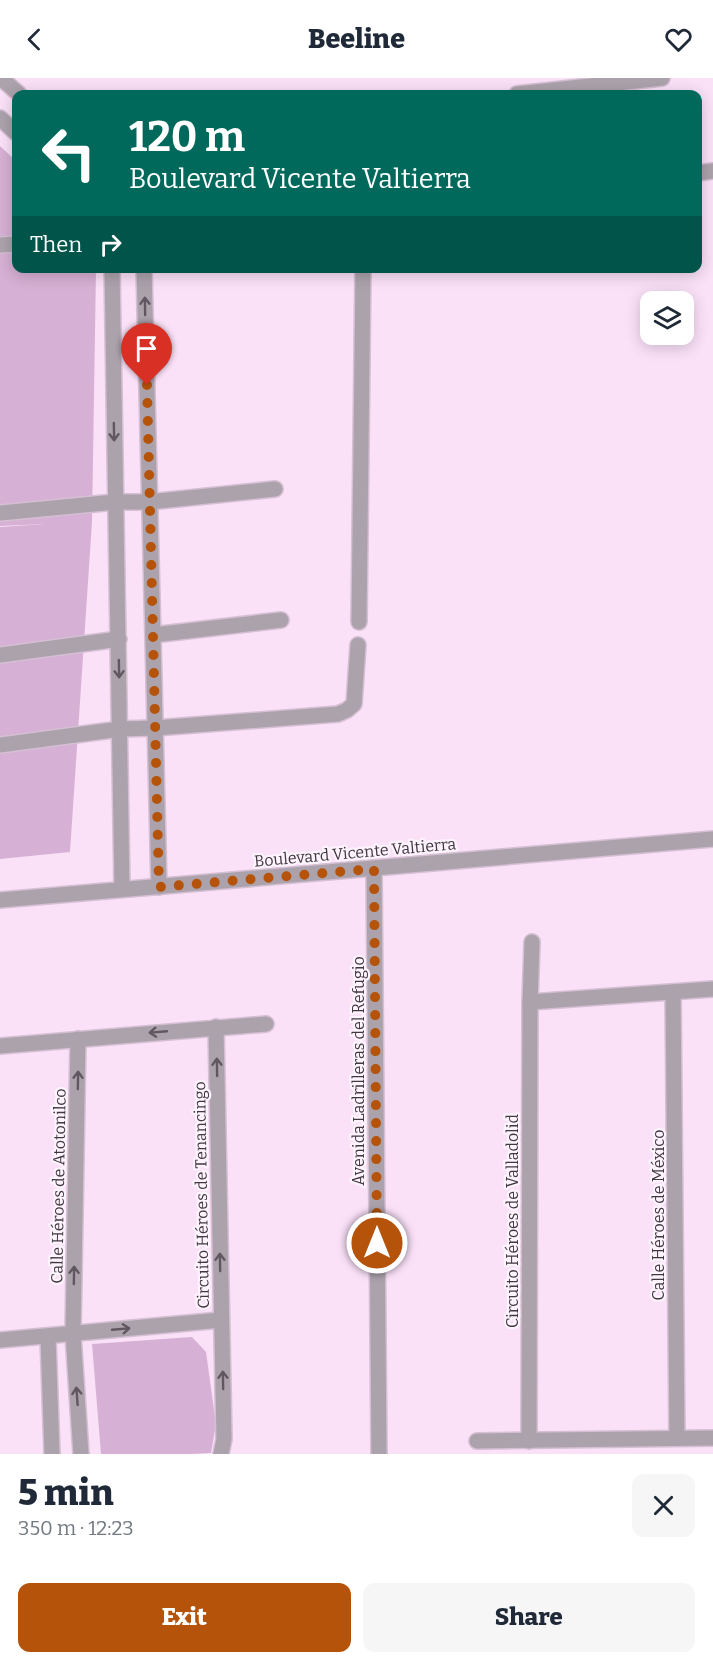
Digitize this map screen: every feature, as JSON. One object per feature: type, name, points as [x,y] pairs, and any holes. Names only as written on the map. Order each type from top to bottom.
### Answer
[{"type":"street","points":[[1,78],[14,90]]},
{"type":"street","points":[[553,90],[662,78]]},
{"type":"street","points":[[0,118],[12,130]]},
{"type":"street","points":[[112,273],[122,889]]},
{"type":"street","points":[[144,273],[159,887]]},
{"type":"street","points":[[359,622],[363,273]]},
{"type":"street","points":[[0,513],[115,502],[149,502],[275,489]]},
{"type":"street","points":[[153,635],[281,620]]},
{"type":"street","points":[[0,655],[118,639]]},
{"type":"street","points":[[0,745],[120,729],[338,714],[354,704],[358,645]]},
{"type":"street","name":"Boulevard Vicente Valtierra","points":[[0,900],[713,839]]},
{"type":"street","name":"Avenida Ladrilleras del Refugio","points":[[374,869],[379,1454]]},
{"type":"street","name":"Circuito Héroes de Valladolid","points":[[529,1441],[532,942]]},
{"type":"street","points":[[530,1002],[713,989]]},
{"type":"street","name":"Calle Héroes de México","points":[[673,992],[677,1438]]},
{"type":"street","points":[[0,1046],[267,1024]]},
{"type":"street","name":"Circuito Héroes de Tenancingo","points":[[0,1340],[221,1320],[216,1027]]},
{"type":"street","name":"Calle Héroes de Atotonilco","points":[[78,1039],[73,1334],[81,1454]]},
{"type":"street","points":[[221,1320],[224,1439],[221,1454]]},
{"type":"street","points":[[48,1337],[52,1454]]},
{"type":"street","points":[[477,1441],[713,1438]]},
{"type":"shaded area","points":[[0,146],[12,157],[12,273],[96,273],[92,522],[70,852],[0,859],[0,527],[45,524],[0,526]]},
{"type":"shaded area","points":[[192,1337],[206,1352],[216,1424],[211,1453],[101,1454],[92,1344]]},
{"type":"route","points":[[147,385],[159,887],[374,869],[377,1243]]}]
